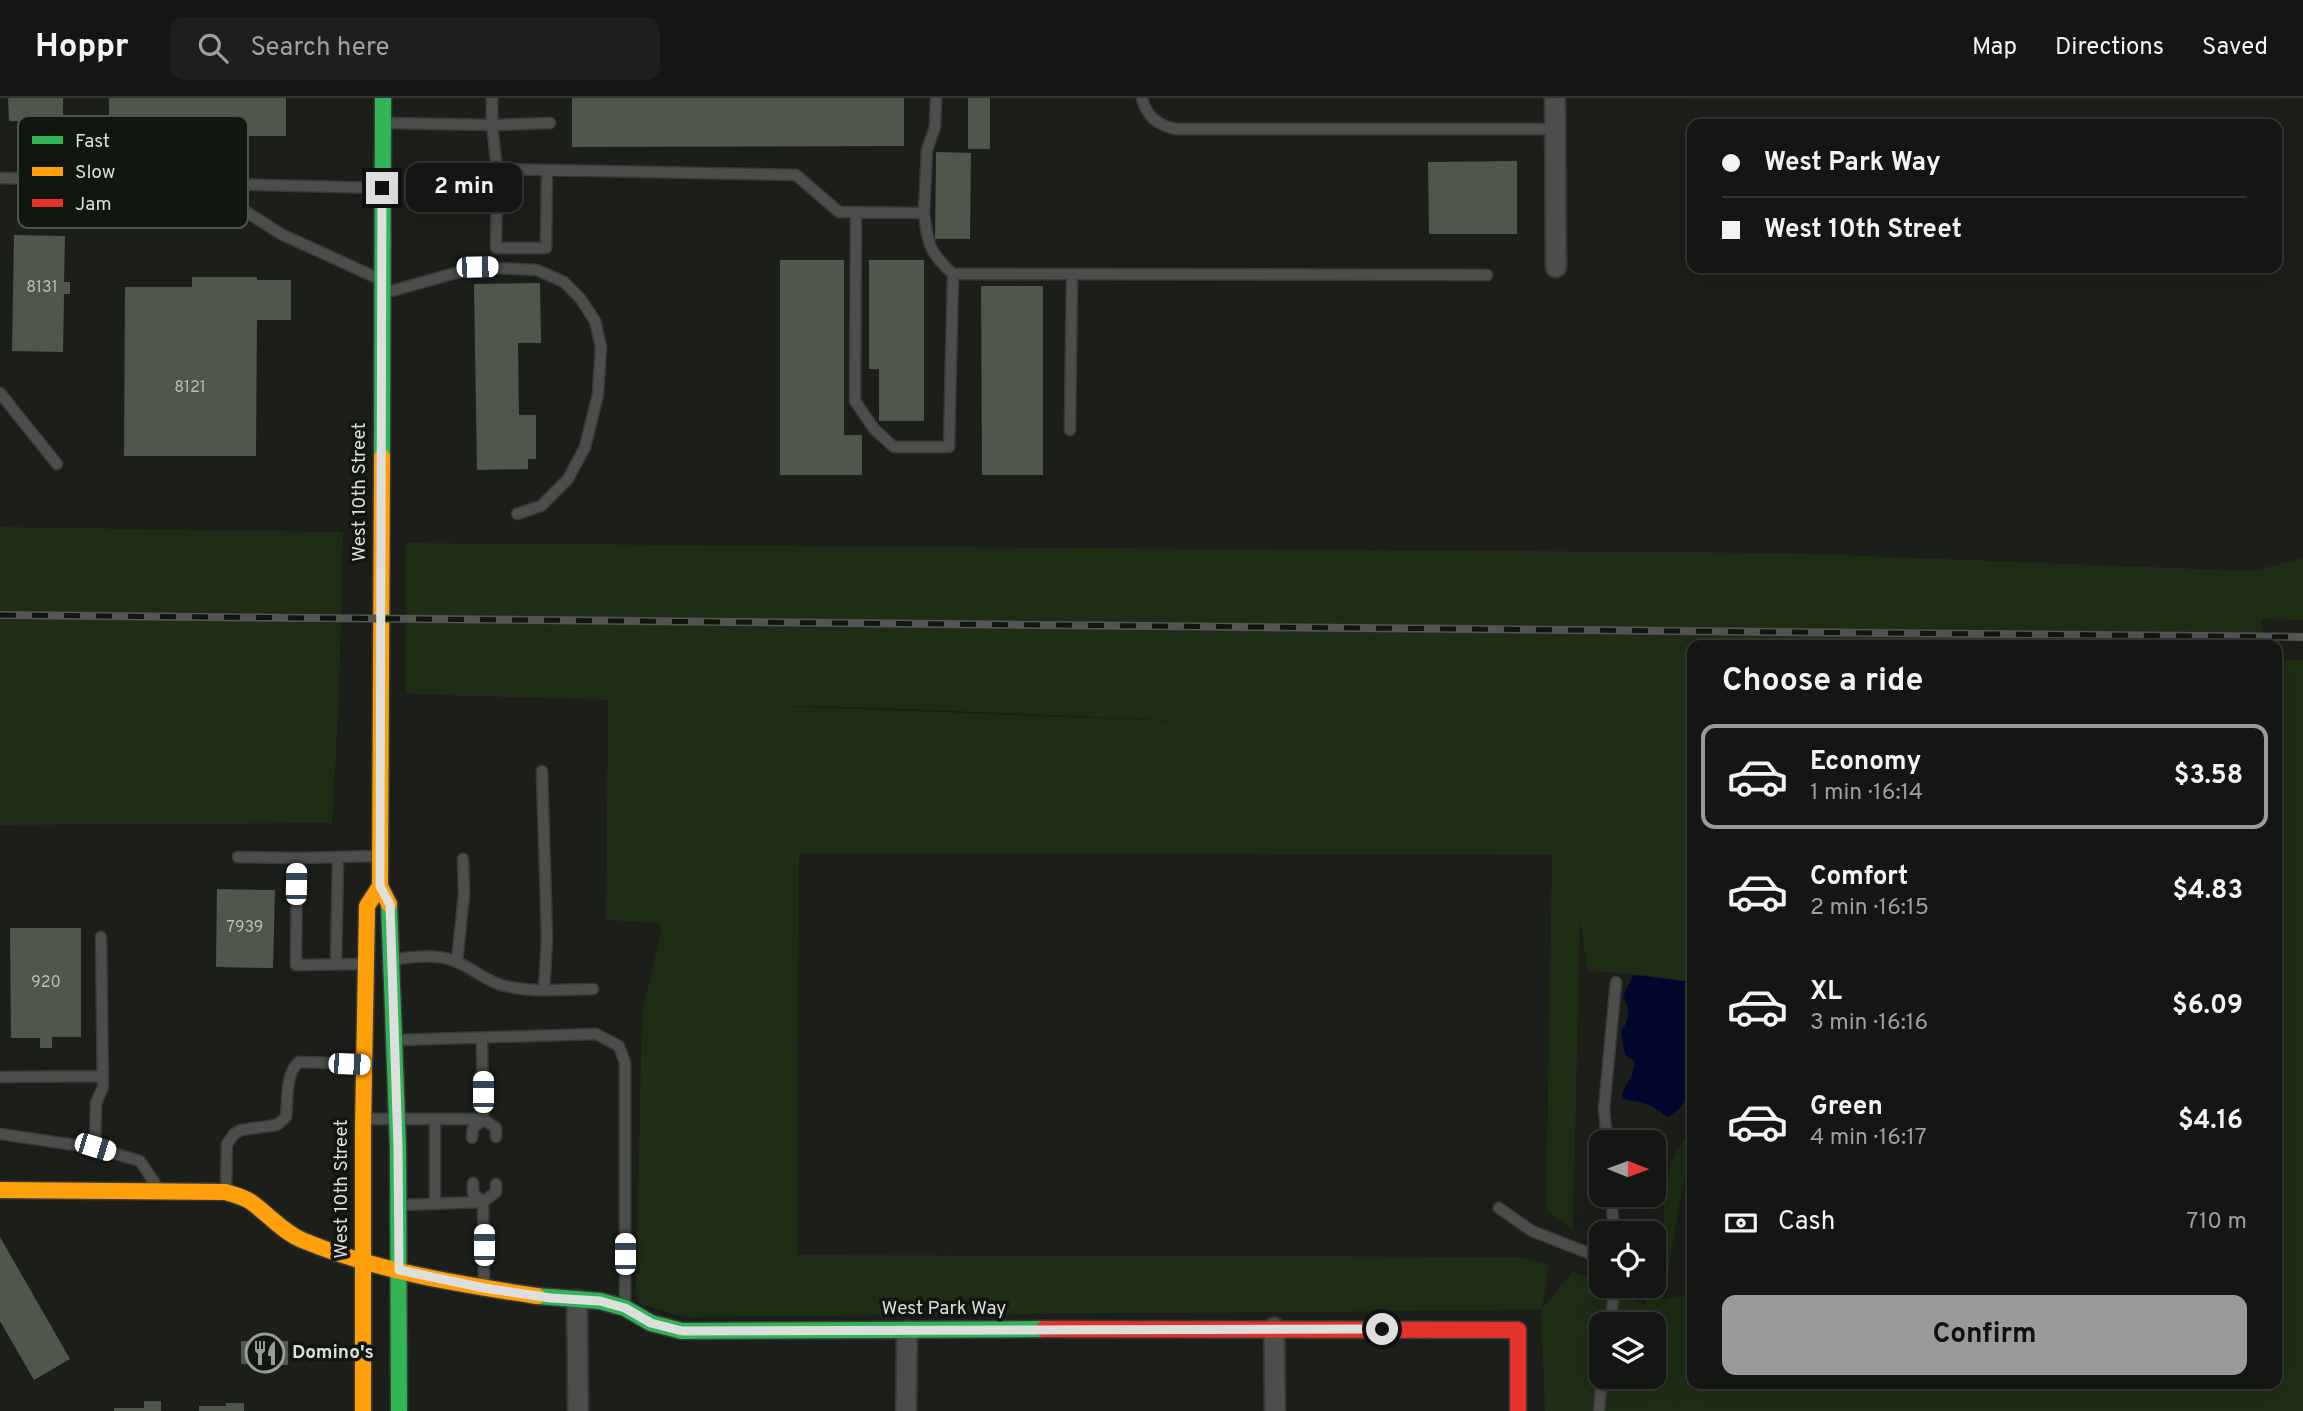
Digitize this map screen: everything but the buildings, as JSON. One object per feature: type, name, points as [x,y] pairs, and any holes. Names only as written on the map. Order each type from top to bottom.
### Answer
[{"type":"main road","name":"West 10th Street","points":[[383,98],[380,886],[390,905],[395,1040],[399,1205],[399,1411]]},
{"type":"main road","name":"West 10th Street","points":[[363,1411],[367,906],[380,886]]},
{"type":"main road","points":[[0,1190],[226,1192]]},
{"type":"main road","name":"West Park Way","points":[[226,1192],[248,1200],[299,1239],[399,1270],[484,1288],[600,1301],[625,1308],[651,1323],[682,1331],[1274,1328],[1518,1330],[1518,1411]]},
{"type":"street","points":[[1555,98],[1556,267]]},
{"type":"street","points":[[577,1300],[578,1411]]},
{"type":"street","points":[[1274,1328],[1275,1411]]},
{"type":"street","points":[[906,1411],[907,1331]]},
{"type":"lane","points":[[492,98],[497,169],[496,248],[546,248],[547,170]]},
{"type":"lane","points":[[936,98],[935,127],[927,150],[924,213],[928,243],[937,259],[953,274],[1487,275]]},
{"type":"lane","points":[[1143,98],[1148,113],[1155,120],[1176,129],[1555,129]]},
{"type":"lane","points":[[383,123],[550,123]]},
{"type":"lane","points":[[497,169],[796,175],[839,212],[924,213]]},
{"type":"lane","points":[[0,178],[18,179]]},
{"type":"lane","points":[[248,186],[382,188]]},
{"type":"lane","points":[[856,212],[855,401],[874,429],[894,447],[949,447],[953,274]]},
{"type":"lane","points":[[248,213],[281,234],[381,287],[477,267],[504,267],[537,270],[564,282],[580,298],[595,321],[601,348],[598,394],[584,447],[568,479],[541,506],[517,514]]},
{"type":"lane","points":[[1070,430],[1073,274]]},
{"type":"lane","points":[[0,393],[57,464]]},
{"type":"lane","points":[[542,771],[547,939],[544,989]]},
{"type":"lane","points":[[238,857],[380,856]]},
{"type":"lane","points":[[336,964],[332,911],[338,857]]},
{"type":"lane","points":[[297,858],[296,965],[366,964],[428,957],[457,962],[490,981],[507,987],[593,989]]},
{"type":"lane","points":[[457,962],[464,894],[463,859]]},
{"type":"lane","points":[[296,909],[308,910]]},
{"type":"lane","points":[[95,1147],[96,1103],[103,1087],[101,937]]},
{"type":"lane","points":[[296,937],[307,937]]},
{"type":"lane","points":[[1606,1130],[1604,1109],[1616,982]]},
{"type":"lane","points":[[395,1040],[596,1034],[619,1046],[625,1063],[625,1308]]},
{"type":"lane","points":[[482,1038],[483,1119]]},
{"type":"lane","points":[[226,1192],[227,1144],[234,1134],[242,1130],[277,1125],[286,1117],[290,1073],[294,1066],[299,1062],[365,1064]]},
{"type":"lane","points":[[0,1077],[103,1076]]},
{"type":"lane","points":[[364,1119],[483,1119],[496,1128],[496,1137]]},
{"type":"lane","points":[[472,1138],[472,1128],[483,1119]]},
{"type":"lane","points":[[435,1120],[435,1204]]},
{"type":"lane","points":[[0,1134],[95,1147],[140,1161],[161,1191]]},
{"type":"lane","points":[[472,1184],[473,1193],[483,1202],[484,1288]]},
{"type":"lane","points":[[399,1205],[483,1202],[496,1192],[496,1184]]},
{"type":"lane","points":[[1499,1208],[1532,1231],[1589,1253]]},
{"type":"lane","points":[[1599,1411],[1601,1389]]},
{"type":"green space","points":[[0,527],[343,532],[339,696],[332,823],[0,825]]},
{"type":"green space","points":[[406,543],[1789,553],[2253,571],[2303,558],[2303,620],[2261,619],[2265,640],[1687,640],[1687,981],[1588,971],[1580,921],[1573,1229],[1546,1210],[1552,855],[799,853],[797,1255],[1518,1257],[1549,1264],[1542,1309],[1572,1272],[1589,1277],[1589,1298],[1632,1298],[1645,1305],[1647,1298],[1663,1300],[1687,1294],[1687,1389],[2282,1389],[2282,660],[2303,660],[2303,1411],[1545,1411],[1541,1310],[684,1317],[639,1304],[636,1291],[642,1013],[661,932],[659,923],[606,920],[608,700],[406,694]],"holes":[[[726,704],[882,708],[1279,725]]]},
{"type":"green space","points":[[1687,1135],[1687,1170],[1666,1282],[1666,1187],[1671,1162]]},
{"type":"water","points":[[1633,975],[1687,981],[1687,1098],[1679,1109],[1668,1117],[1648,1104],[1623,1099],[1622,1093],[1632,1076],[1635,1062],[1625,1055],[1621,1031],[1628,1014],[1623,997]]},
{"type":"railway","points":[[0,615],[2303,637]]},
{"type":"traffic: fast","points":[[382,457],[383,98]]},
{"type":"traffic: fast","points":[[389,904],[398,1147],[399,1411]]},
{"type":"traffic: fast","points":[[537,1296],[600,1301],[625,1308],[651,1323],[682,1331],[1044,1329]]},
{"type":"traffic: slow","points":[[382,457],[380,886],[389,904]]},
{"type":"traffic: slow","points":[[363,1411],[363,1128],[367,906],[380,886]]},
{"type":"traffic: slow","points":[[0,1190],[226,1192],[251,1202],[295,1237],[330,1251],[418,1275],[537,1296]]},
{"type":"traffic: jam","points":[[1044,1329],[1518,1330],[1518,1411]]},
{"type":"place","name":"Domino's","points":[[265,1353]]},
{"type":"route","points":[[382,188],[380,886],[390,905],[399,1270],[484,1288],[567,1300],[600,1301],[625,1308],[651,1323],[682,1331],[1382,1329]]}]
